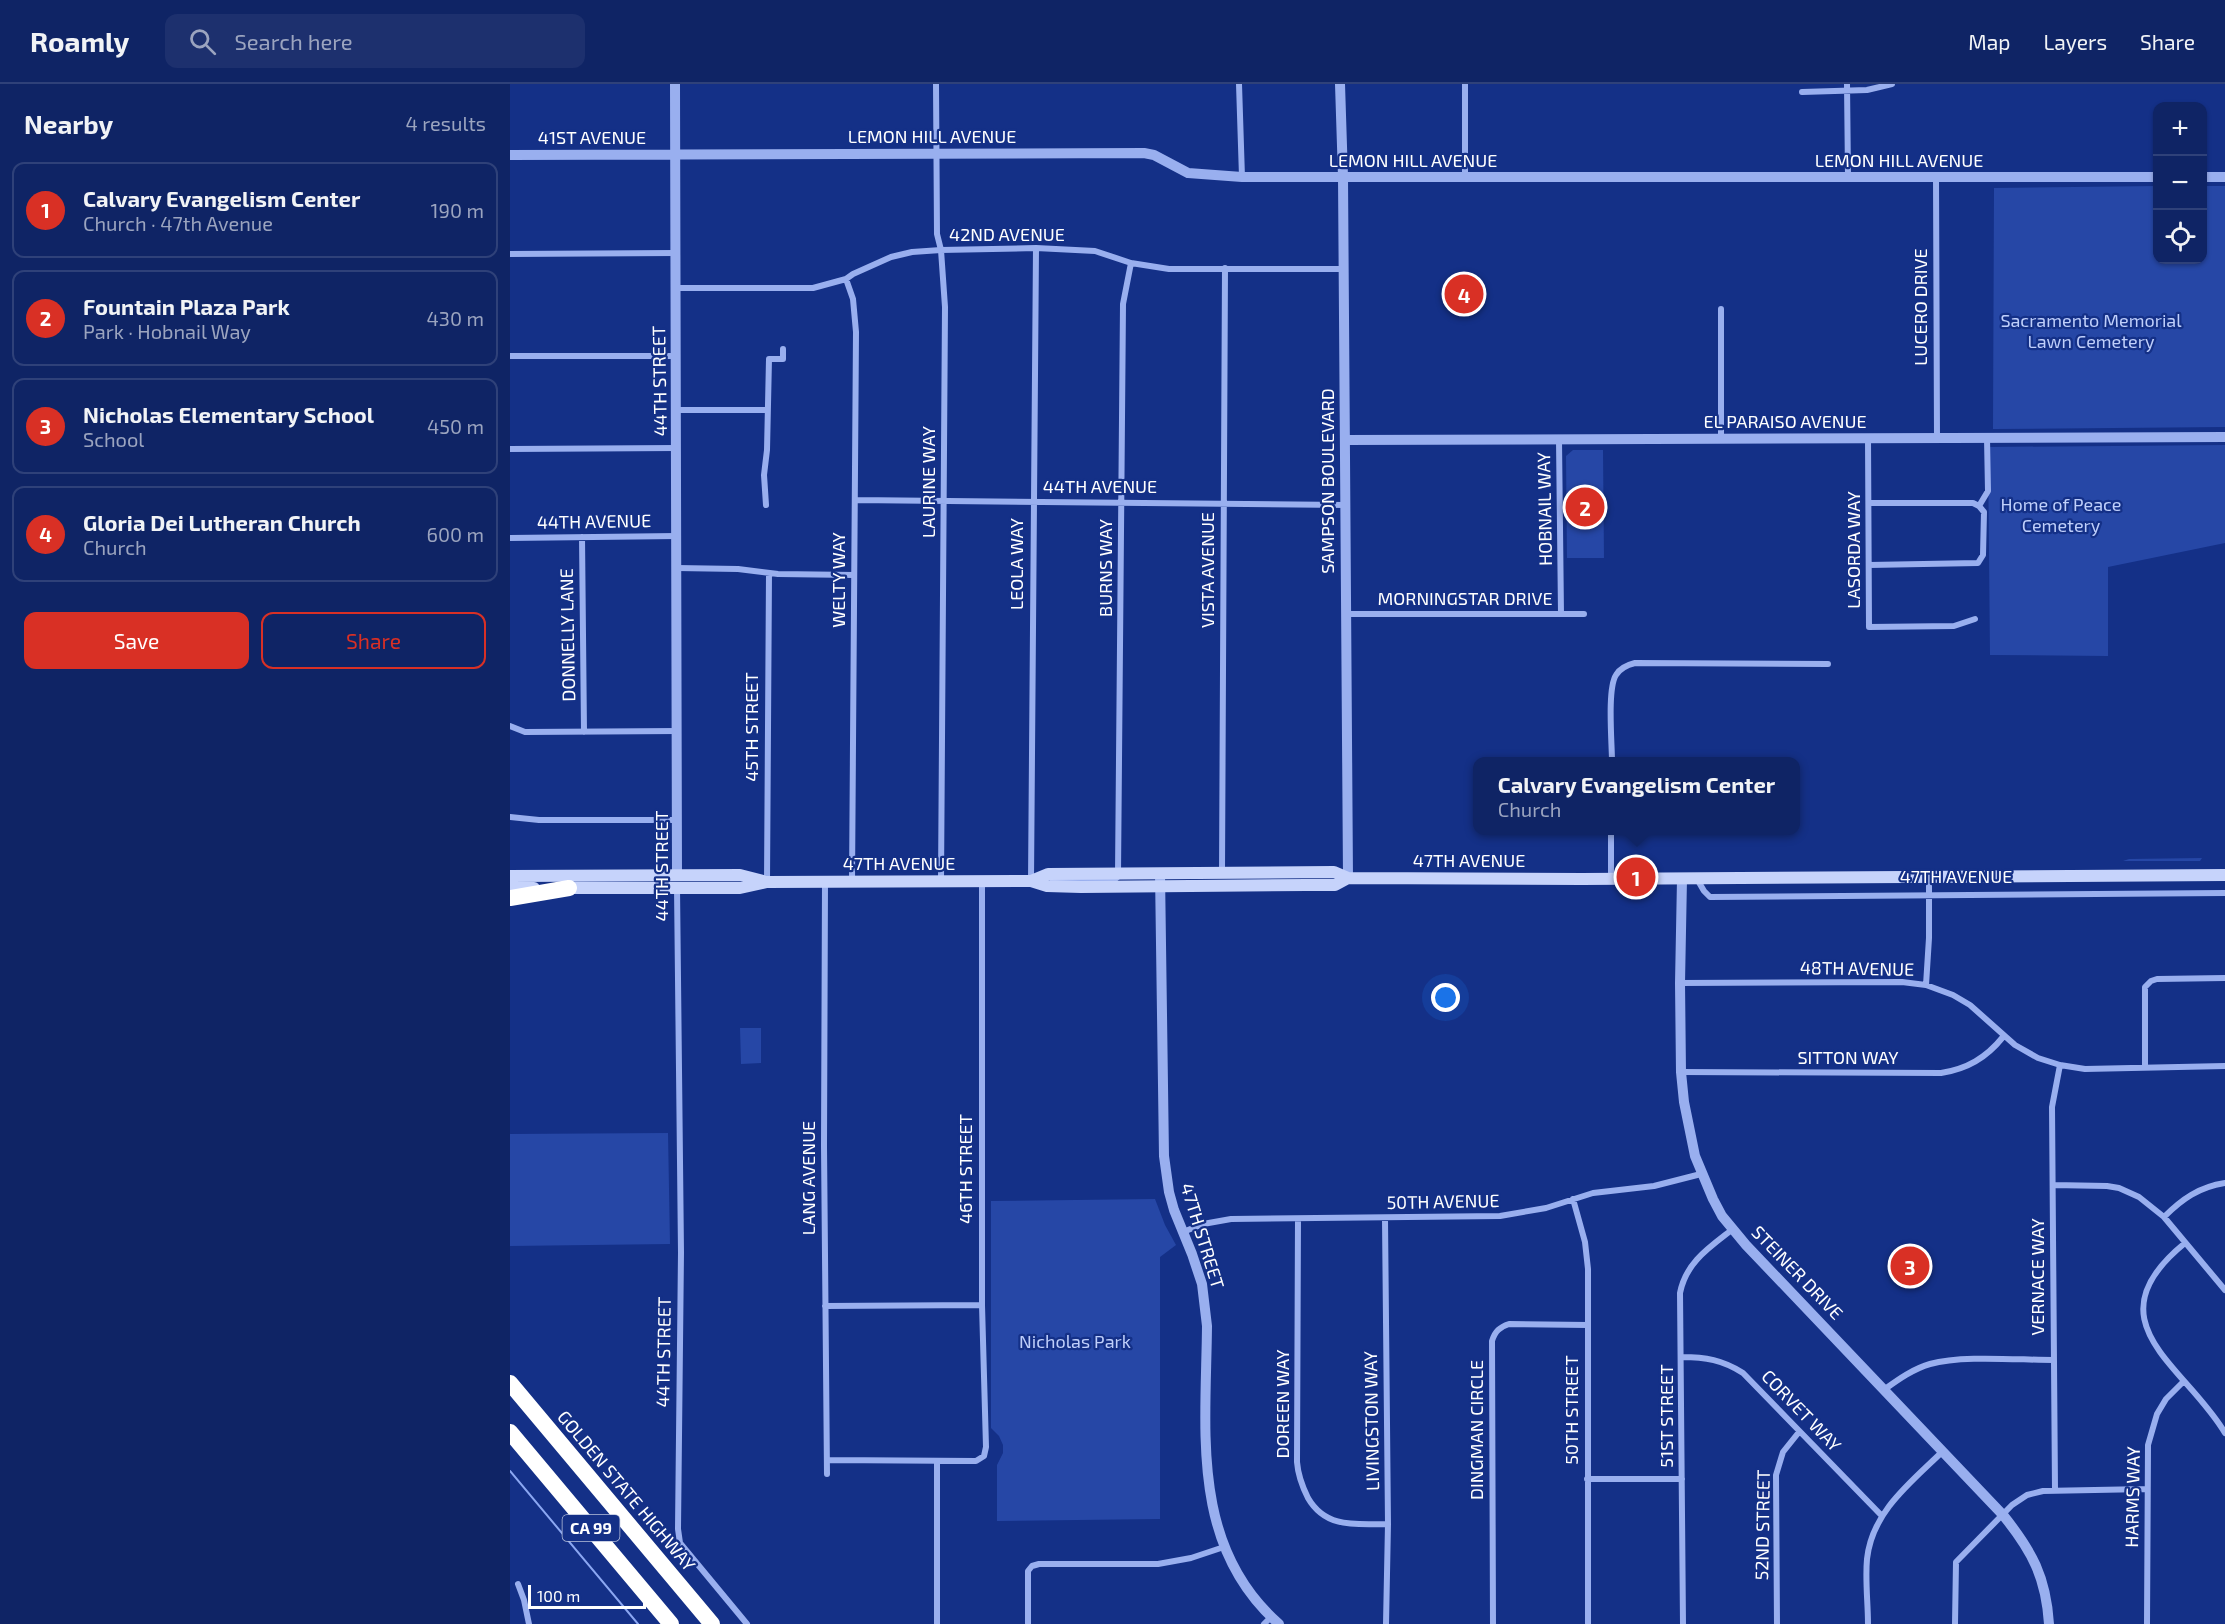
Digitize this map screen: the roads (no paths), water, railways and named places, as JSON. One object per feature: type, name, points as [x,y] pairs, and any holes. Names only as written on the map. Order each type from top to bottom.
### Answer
[{"type":"highway","points":[[510,898],[569,888]]},
{"type":"highway","name":"GOLDEN STATE HIGHWAY","points":[[510,1383],[712,1624]]},
{"type":"highway","name":"CA 99","points":[[510,1432],[671,1624]]},
{"type":"main road","name":"47TH AVENUE","points":[[1031,880],[1047,886],[1160,880],[1222,873],[1334,873],[1348,878],[1611,879],[2225,875]]},
{"type":"main road","name":"47TH AVENUE","points":[[510,888],[569,888],[740,875],[766,882],[941,882],[1031,880],[1048,874],[1118,874],[1160,880],[1335,885],[1348,878]]},
{"type":"main road","name":"47TH AVENUE","points":[[510,876],[677,881]]},
{"type":"street","name":"44TH STREET","points":[[675,84],[675,356],[678,536],[677,881],[681,1252],[678,1529],[680,1543],[747,1624]]},
{"type":"street","name":"LAURINE WAY","points":[[936,84],[937,234],[941,250],[945,307],[941,882]]},
{"type":"street","points":[[1239,84],[1242,177]]},
{"type":"street","name":"SAMPSON BOULEVARD","points":[[1340,84],[1343,177],[1348,878]]},
{"type":"street","points":[[1465,84],[1465,177]]},
{"type":"street","points":[[1802,92],[1847,88],[1867,90],[1892,84]]},
{"type":"street","points":[[1847,88],[1848,176]]},
{"type":"street","name":"LEMON HILL AVENUE","points":[[674,155],[1144,153],[1154,155],[1188,173],[1242,177],[2153,177]]},
{"type":"street","name":"41ST AVENUE","points":[[510,155],[674,155]]},
{"type":"street","name":"LUCERO DRIVE","points":[[1936,177],[1937,437]]},
{"type":"street","points":[[2207,177],[2225,177]]},
{"type":"street","name":"42ND AVENUE","points":[[676,288],[803,289],[824,286],[846,279],[891,257],[912,252],[941,250],[1036,248],[1095,250],[1131,263],[1170,268],[1343,269]]},
{"type":"street","name":"LEOLA WAY","points":[[1031,880],[1032,502],[1036,248]]},
{"type":"street","points":[[510,254],[676,253]]},
{"type":"street","name":"BURNS WAY","points":[[1118,874],[1123,304],[1131,263]]},
{"type":"street","name":"VISTA AVENUE","points":[[1222,873],[1225,268]]},
{"type":"street","name":"WELTY WAY","points":[[846,279],[853,299],[856,332],[852,882]]},
{"type":"street","points":[[1721,309],[1721,438]]},
{"type":"street","points":[[766,505],[764,475],[767,450],[769,359],[783,359],[783,349]]},
{"type":"street","points":[[510,356],[675,356]]},
{"type":"street","points":[[677,410],[767,410]]},
{"type":"street","name":"EL PARAISO AVENUE","points":[[1345,440],[2225,437]]},
{"type":"street","name":"LASORDA WAY","points":[[1868,438],[1869,627],[1954,626],[1975,619]]},
{"type":"street","points":[[1979,506],[1988,491],[1987,438]]},
{"type":"street","name":"HOBNAIL WAY","points":[[1559,440],[1561,614]]},
{"type":"street","points":[[510,449],[677,448]]},
{"type":"street","name":"44TH AVENUE","points":[[855,500],[1346,505]]},
{"type":"street","points":[[1869,504],[1973,504],[1979,506],[1984,512],[1983,555],[1978,563],[1869,565]]},
{"type":"street","name":"44TH AVENUE","points":[[510,538],[678,536]]},
{"type":"street","name":"DONNELLY LANE","points":[[582,537],[584,732]]},
{"type":"street","points":[[677,568],[854,575]]},
{"type":"street","name":"45TH STREET","points":[[766,882],[769,573]]},
{"type":"street","name":"MORNINGSTAR DRIVE","points":[[1346,614],[1584,614]]},
{"type":"street","points":[[1611,757],[1612,686],[1617,673],[1625,666],[1635,663],[1828,664]]},
{"type":"street","points":[[510,726],[525,732],[678,731]]},
{"type":"street","points":[[510,817],[539,820],[678,820]]},
{"type":"street","points":[[1611,835],[1611,879]]},
{"type":"street","points":[[1047,886],[1065,880],[1111,880],[1118,874]]},
{"type":"street","points":[[1926,985],[1929,877]]},
{"type":"street","name":"STEINER DRIVE","points":[[1682,879],[1681,1072],[1686,1120],[1701,1174],[1722,1215],[1746,1245],[2003,1515],[2025,1544],[2040,1572],[2048,1604],[2049,1624]]},
{"type":"street","name":"47TH AVENUE","points":[[1697,879],[1710,897],[2225,893]]},
{"type":"street","name":"47TH STREET","points":[[1160,880],[1164,1156],[1169,1192],[1199,1274],[1205,1305],[1208,1480],[1216,1527],[1224,1547],[1241,1579],[1271,1622]]},
{"type":"street","name":"46TH STREET","points":[[937,1462],[976,1461],[984,1456],[986,1447],[982,1305],[982,881]]},
{"type":"street","name":"LANG AVENUE","points":[[825,882],[825,1306],[828,1474]]},
{"type":"street","points":[[2145,1066],[2145,987],[2157,979],[2225,978]]},
{"type":"street","name":"48TH AVENUE","points":[[1680,983],[1902,982],[1926,985],[1962,1000],[2003,1037],[2030,1054],[2060,1065],[2085,1069],[2225,1066]]},
{"type":"street","name":"SITTON WAY","points":[[1681,1072],[1941,1072],[1960,1069],[1977,1061],[1989,1053],[2003,1037]]},
{"type":"street","name":"VERNACE WAY","points":[[2055,1490],[2052,1107],[2060,1065]]},
{"type":"street","name":"50TH AVENUE","points":[[1183,1232],[1218,1220],[1500,1216],[1537,1210],[1609,1190],[1654,1186],[1701,1174]]},
{"type":"street","points":[[2164,1217],[2190,1195],[2207,1187],[2225,1183]]},
{"type":"street","points":[[2053,1185],[2119,1188],[2139,1197],[2164,1217],[2225,1290]]},
{"type":"street","name":"50TH STREET","points":[[1573,1199],[1586,1251],[1588,1624]]},
{"type":"street","name":"LIVINGSTON WAY","points":[[1385,1218],[1388,1524],[1386,1624]]},
{"type":"street","name":"DOREEN WAY","points":[[1298,1219],[1297,1462],[1299,1478],[1315,1509],[1328,1518],[1352,1524],[1388,1524]]},
{"type":"street","name":"51ST STREET","points":[[1683,1624],[1680,1301],[1685,1276],[1700,1255],[1733,1229]]},
{"type":"street","points":[[2185,1243],[2156,1270],[2148,1287],[2145,1305],[2146,1324],[2155,1347],[2225,1432]]},
{"type":"street","points":[[825,1306],[982,1305]]},
{"type":"street","name":"DINGMAN CIRCLE","points":[[1492,1624],[1492,1341],[1494,1334],[1509,1324],[1588,1325]]},
{"type":"street","name":"CORVET WAY","points":[[1682,1357],[1711,1359],[1735,1368],[1749,1378],[1882,1516]]},
{"type":"street","points":[[1885,1389],[1912,1371],[1946,1360],[2053,1360]]},
{"type":"street","name":"HARMS WAY","points":[[2146,1624],[2148,1446],[2151,1429],[2166,1399],[2184,1382]]},
{"type":"street","name":"52ND STREET","points":[[1777,1624],[1776,1475],[1783,1452],[1799,1432]]},
{"type":"street","points":[[1868,1624],[1867,1557],[1871,1539],[1882,1516],[1899,1495],[1942,1452]]},
{"type":"street","points":[[828,1460],[937,1462],[937,1624]]},
{"type":"street","points":[[1587,1479],[1682,1479]]},
{"type":"street","points":[[1955,1624],[1956,1562],[2019,1498],[2035,1492],[2055,1490],[2146,1489]]},
{"type":"street","points":[[1028,1624],[1029,1571],[1038,1563],[1158,1564],[1191,1558],[1224,1547]]},
{"type":"street","points":[[518,1584],[529,1624]]},
{"type":"waterway","points":[[510,1471],[638,1624]]},
{"type":"place","name":"Gloria Dei Lutheran Church","points":[[1464,294]]},
{"type":"place","name":"Fountain Plaza Park","points":[[1585,507]]},
{"type":"place","name":"Calvary Evangelism Center","points":[[1636,877]]},
{"type":"place","name":"Nicholas Elementary School","points":[[1910,1266]]},
{"type":"park label","name":"Sacramento Memorial Lawn Cemetery","points":[[2091,331]]},
{"type":"park label","name":"Home of Peace Cemetery","points":[[2061,515]]},
{"type":"park label","name":"Nicholas Park","points":[[1075,1342]]}]
